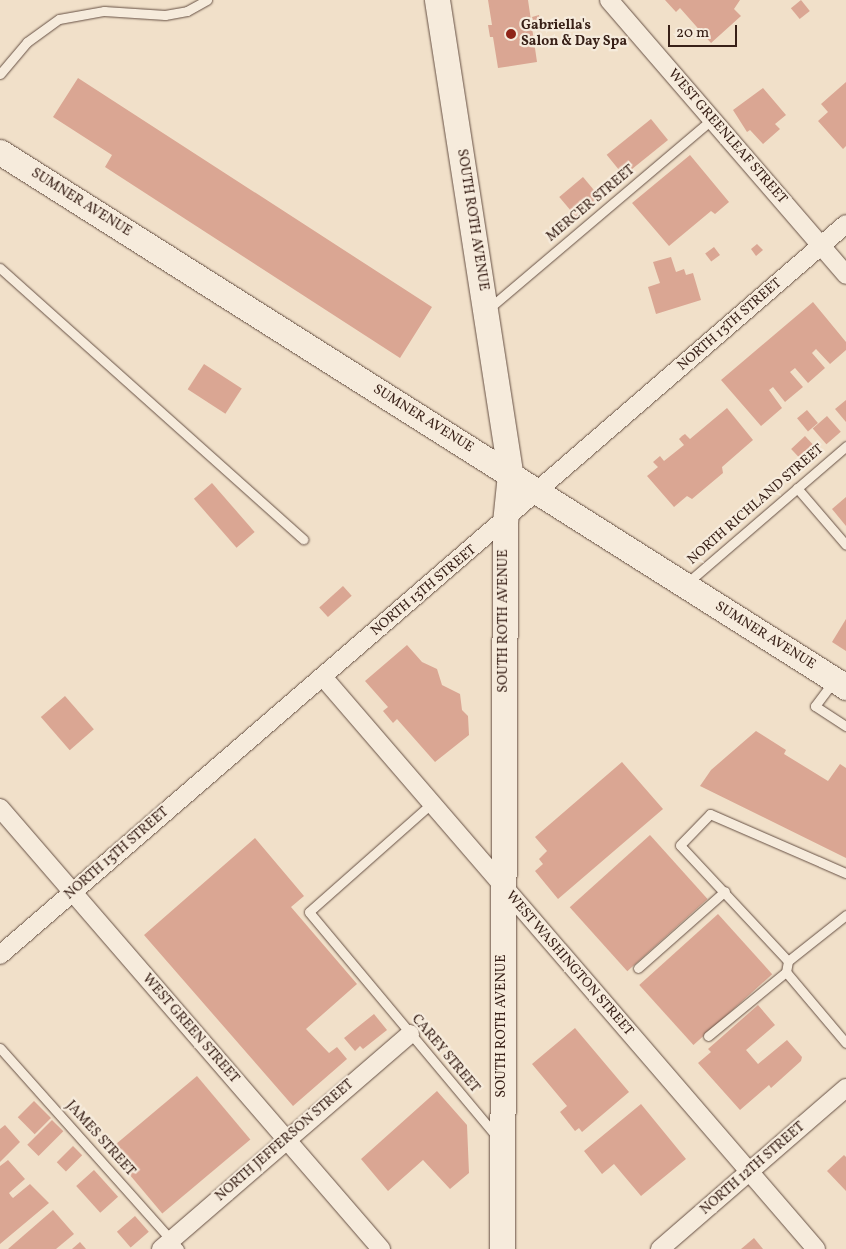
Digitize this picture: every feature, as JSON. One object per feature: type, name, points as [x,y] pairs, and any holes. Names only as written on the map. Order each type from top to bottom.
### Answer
[{"type":"main road","name":"SOUTH ROTH AVENUE","points":[[436,0],[487,310],[510,474],[505,522],[502,1249]]},
{"type":"main road","name":"SUMNER AVENUE","points":[[0,152],[840,683]]},
{"type":"street","name":"WEST GREENLEAF STREET","points":[[609,0],[846,275]]},
{"type":"street","name":"NORTH 13TH STREET","points":[[0,955],[505,522],[538,491],[846,224]]},
{"type":"street","name":"WEST WASHINGTON STREET","points":[[323,677],[502,887],[816,1249]]},
{"type":"street","name":"WEST GREEN STREET","points":[[0,808],[381,1249]]},
{"type":"street","name":"NORTH JEFFERSON STREET","points":[[170,1246],[286,1140],[410,1034]]},
{"type":"street","name":"NORTH 12TH STREET","points":[[660,1249],[846,1088]]},
{"type":"lane","points":[[0,74],[26,42],[59,19],[104,11],[165,15],[187,10],[207,0]]},
{"type":"lane","name":"MERCER STREET","points":[[487,310],[712,119]]},
{"type":"lane","points":[[0,268],[303,538]]},
{"type":"lane","name":"NORTH RICHLAND STREET","points":[[685,585],[846,446]]},
{"type":"lane","points":[[797,488],[846,545]]},
{"type":"lane","points":[[840,683],[815,706],[846,726]]},
{"type":"lane","name":"CAREY STREET","points":[[432,803],[309,912],[502,1142]]},
{"type":"lane","points":[[788,961],[680,844],[710,814],[846,873]]},
{"type":"lane","points":[[638,968],[725,891]]},
{"type":"lane","points":[[708,1036],[786,972],[788,961],[846,914]]},
{"type":"lane","points":[[786,972],[846,1043]]},
{"type":"lane","name":"JAMES STREET","points":[[0,1048],[170,1246]]},
{"type":"building","name":"Gabriella's Salon & Day Spa","points":[[488,0],[528,0],[537,62],[498,68],[493,37],[490,37],[488,25],[492,25]]},
{"type":"building","points":[[665,0],[740,0],[734,9],[741,16],[711,43],[680,8],[676,12]]},
{"type":"building","points":[[801,0],[810,11],[800,19],[791,8]]},
{"type":"building","points":[[539,15],[540,22],[534,23],[532,17]]},
{"type":"building","points":[[540,24],[542,30],[535,31],[534,25]]},
{"type":"building","points":[[78,78],[432,307],[400,358],[105,167],[112,155],[53,117]]},
{"type":"building","points":[[846,82],[846,146],[843,149],[818,121],[828,112],[821,104]]},
{"type":"building","points":[[763,88],[786,115],[775,124],[780,129],[763,144],[750,130],[747,132],[733,110]]},
{"type":"building","points":[[651,119],[668,140],[624,176],[607,155]]},
{"type":"building","points":[[690,155],[729,202],[715,214],[711,211],[669,246],[632,203]]},
{"type":"building","points":[[583,177],[600,197],[576,217],[559,197]]},
{"type":"building","points":[[757,244],[763,250],[756,256],[751,249]]},
{"type":"building","points":[[714,247],[720,255],[711,262],[705,254]]},
{"type":"building","points":[[671,257],[676,272],[684,269],[686,275],[693,273],[701,300],[656,314],[648,287],[660,283],[653,262]]},
{"type":"building","points":[[813,302],[846,342],[846,350],[830,364],[816,349],[812,353],[825,368],[808,383],[795,368],[790,372],[803,387],[785,402],[773,387],[769,390],[782,408],[761,426],[721,380]]},
{"type":"building","points":[[204,364],[242,389],[225,414],[188,389]]},
{"type":"building","points":[[846,400],[846,422],[835,409]]},
{"type":"building","points":[[727,408],[753,440],[722,467],[723,473],[692,499],[687,496],[674,507],[647,476],[658,467],[653,462],[660,456],[664,461],[684,445],[679,439],[682,436],[685,434],[690,439]]},
{"type":"building","points":[[807,410],[818,423],[808,431],[797,418]]},
{"type":"building","points":[[827,416],[841,432],[826,444],[813,428]]},
{"type":"building","points":[[805,436],[818,450],[804,463],[791,449]]},
{"type":"building","points":[[212,483],[255,532],[237,548],[194,499]]},
{"type":"building","points":[[846,497],[846,526],[832,509]]},
{"type":"building","points":[[343,586],[352,596],[328,617],[319,607]]},
{"type":"building","points":[[846,619],[846,651],[832,642]]},
{"type":"building","points":[[407,645],[422,662],[437,669],[442,685],[460,694],[462,710],[468,716],[469,735],[435,762],[397,719],[393,723],[383,711],[388,707],[365,681]]},
{"type":"building","points":[[65,696],[94,729],[70,750],[41,717]]},
{"type":"building","points":[[756,731],[786,750],[784,754],[828,781],[840,764],[846,768],[846,858],[700,786],[711,770]]},
{"type":"building","points":[[622,762],[663,809],[558,899],[535,871],[543,864],[539,859],[547,851],[535,837]]},
{"type":"building","points":[[650,835],[708,899],[627,971],[570,907]]},
{"type":"building","points":[[255,838],[304,896],[291,907],[357,984],[306,1029],[329,1053],[337,1047],[347,1059],[293,1106],[144,935]]},
{"type":"building","points":[[718,914],[772,974],[693,1045],[639,985]]},
{"type":"building","points":[[758,1005],[775,1025],[746,1050],[758,1064],[787,1040],[802,1057],[801,1061],[771,1088],[769,1085],[740,1110],[698,1063],[711,1052],[708,1049]]},
{"type":"building","points":[[374,1014],[387,1030],[363,1049],[360,1046],[355,1051],[344,1038]]},
{"type":"building","points":[[575,1028],[629,1092],[582,1132],[579,1128],[575,1131],[560,1112],[567,1106],[532,1064]]},
{"type":"building","points":[[197,1076],[250,1140],[162,1214],[109,1150]]},
{"type":"building","points":[[437,1091],[467,1125],[469,1173],[450,1189],[423,1160],[388,1191],[361,1159]]},
{"type":"building","points":[[34,1101],[51,1118],[35,1134],[18,1117]]},
{"type":"building","points":[[641,1104],[686,1159],[641,1196],[614,1164],[602,1174],[584,1151]]},
{"type":"building","points":[[52,1120],[63,1131],[39,1156],[27,1145]]},
{"type":"building","points":[[5,1125],[20,1142],[0,1162],[0,1129]]},
{"type":"building","points":[[73,1146],[82,1155],[66,1171],[57,1162]]},
{"type":"building","points":[[844,1155],[846,1157],[846,1191],[827,1171]]},
{"type":"building","points":[[8,1160],[25,1179],[9,1193],[11,1196],[13,1198],[30,1184],[49,1203],[0,1244],[0,1166]]},
{"type":"building","points":[[94,1170],[118,1197],[100,1213],[76,1186]]},
{"type":"building","points":[[53,1210],[74,1234],[56,1249],[8,1249]]},
{"type":"building","points":[[135,1216],[149,1232],[131,1248],[117,1232]]},
{"type":"building","points":[[754,1238],[763,1249],[741,1249]]},
{"type":"building","points":[[80,1242],[86,1249],[72,1249]]},
{"type":"place","name":"Gabriella's Salon & Day Spa","points":[[511,34]]}]
